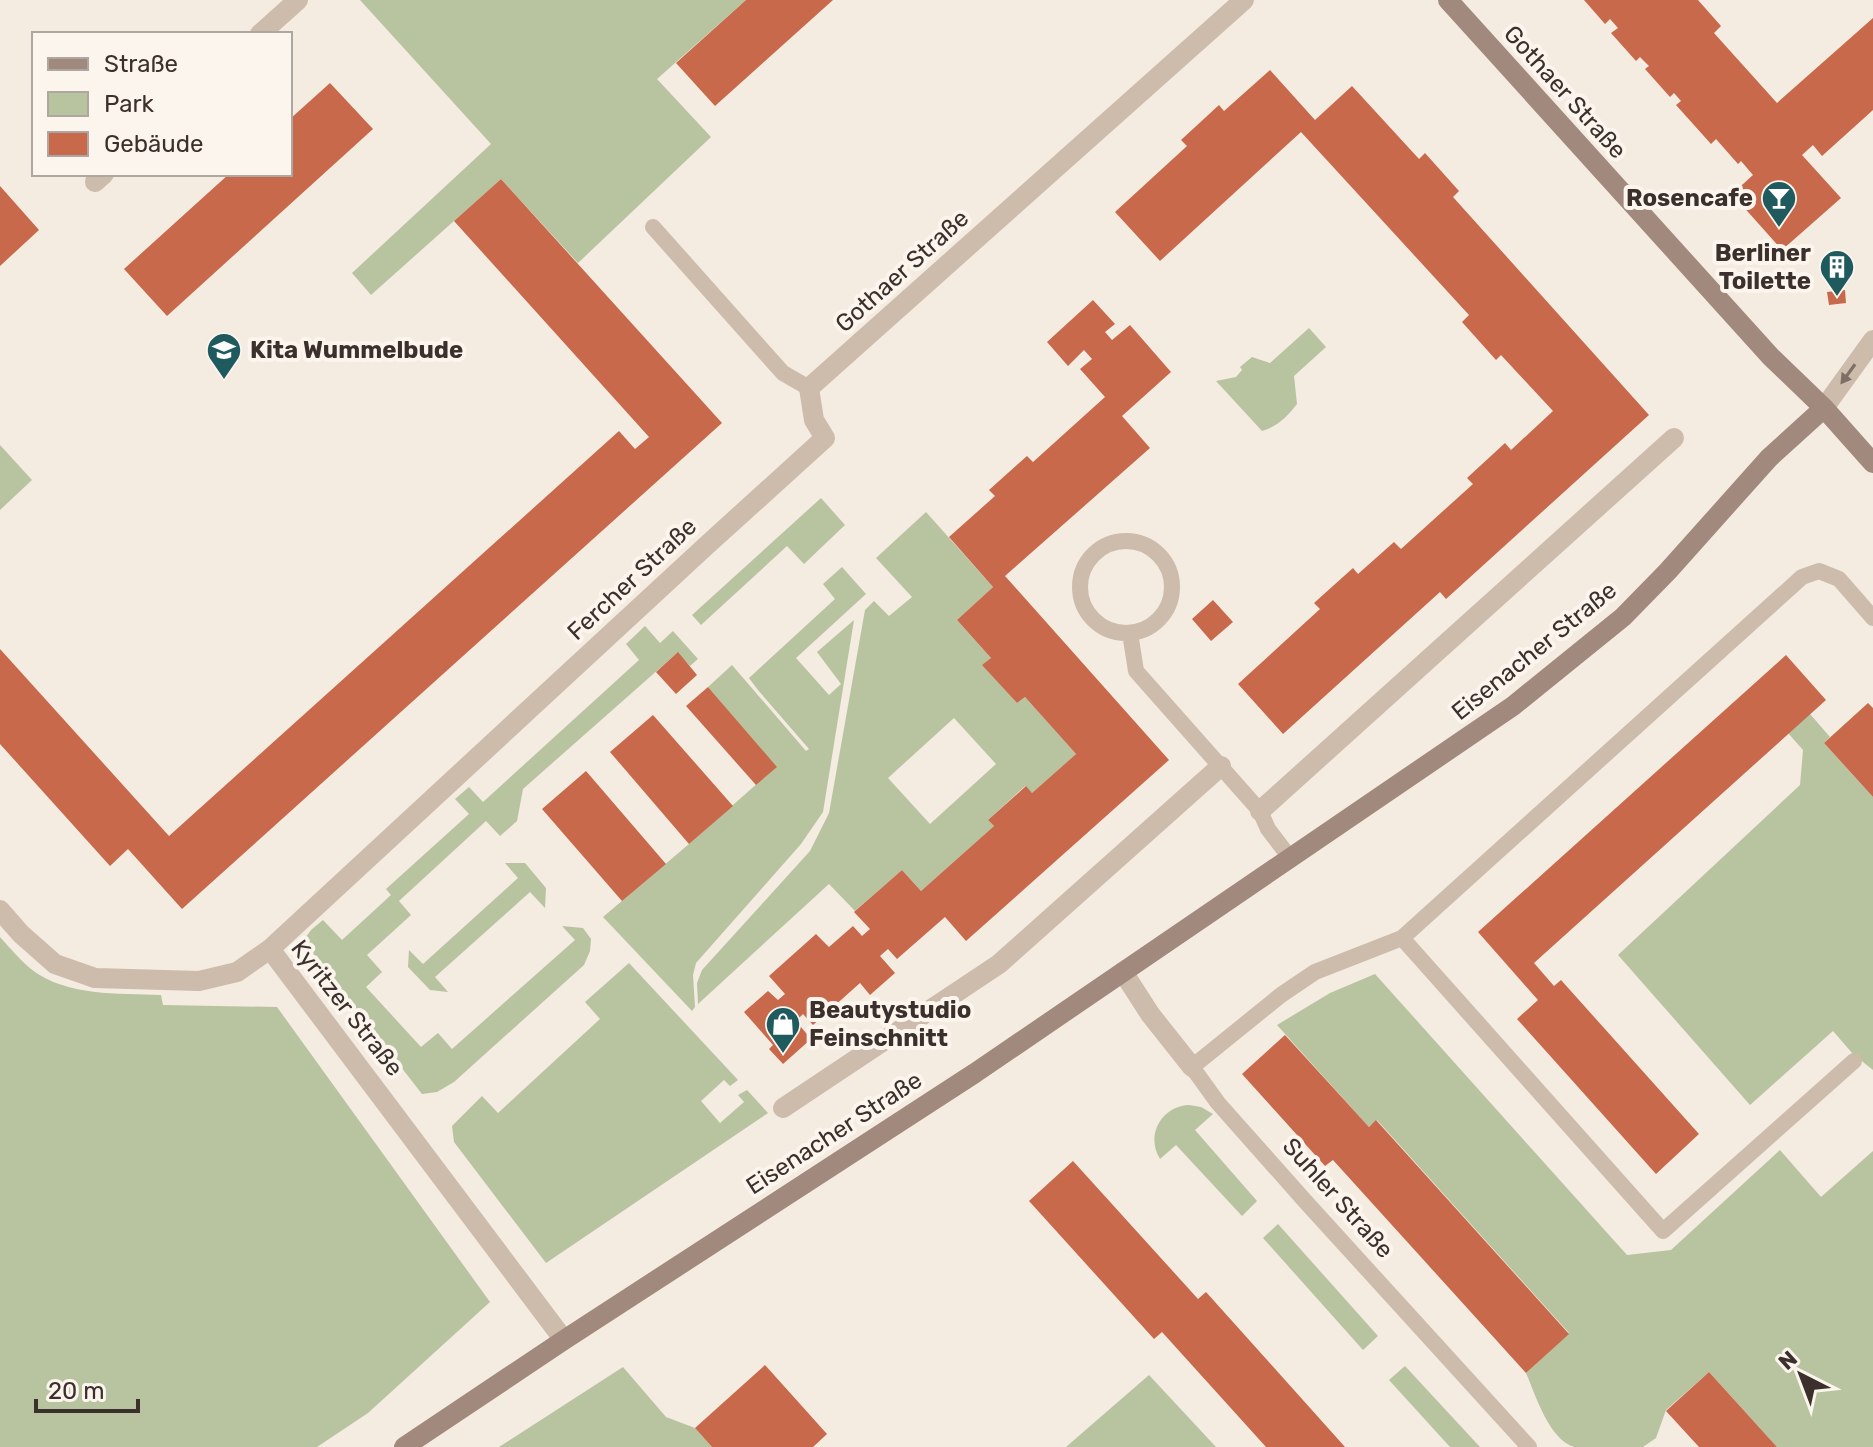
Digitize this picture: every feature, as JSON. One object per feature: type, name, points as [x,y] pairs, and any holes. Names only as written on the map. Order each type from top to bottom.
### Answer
[{"type":"street","points":[[262,32],[298,0]]},
{"type":"street","name":"Gothaer Straße","points":[[809,388],[1244,0]]},
{"type":"street","name":"Gothaer Straße","points":[[1448,0],[1771,357],[1824,408],[1873,463]]},
{"type":"street","name":"Eisenacher Straße","points":[[404,1447],[975,1073],[1513,706],[1577,656],[1650,590],[1769,458],[1824,408],[1873,340]]},
{"type":"street","name":"Fercher Straße","points":[[270,949],[825,438],[814,420],[809,388]]},
{"type":"street","points":[[1260,811],[1674,438]]},
{"type":"street","name":"Eisenacher Straße","points":[[783,1108],[999,964],[1221,766]]},
{"type":"street","name":"Kyritzer Straße","points":[[0,910],[21,934],[55,964],[95,978],[199,981],[237,972],[270,949],[564,1340]]},
{"type":"street","name":"Suhler Straße","points":[[1123,972],[1150,1014],[1192,1067]]},
{"type":"lane","points":[[653,227],[783,373],[809,388]]},
{"type":"lane","points":[[1113,542],[1144,544],[1166,564],[1171,578],[1172,594],[1167,608],[1158,620],[1145,629],[1130,633],[1115,631],[1090,616],[1080,588],[1082,573],[1089,559],[1113,542]]},
{"type":"lane","points":[[1192,1067],[1281,995],[1315,972],[1402,938],[1802,577],[1819,571],[1839,579],[1873,618]]},
{"type":"lane","points":[[1130,633],[1136,671],[1260,811],[1268,829],[1291,859]]},
{"type":"lane","points":[[1402,938],[1663,1231],[1854,1061]]},
{"type":"lane","name":"Suhler Straße","points":[[1192,1067],[1237,1125],[1529,1447]]},
{"type":"green space","points":[[360,0],[746,0],[657,79],[711,137],[578,263],[501,179],[371,295],[352,273],[491,144]]},
{"type":"green space","points":[[1309,328],[1326,347],[1294,376],[1297,404],[1282,420],[1262,431],[1216,381],[1236,377],[1242,370],[1240,367],[1252,357],[1270,363]]},
{"type":"green space","points":[[0,445],[32,480],[0,510]]},
{"type":"green space","points":[[821,498],[845,525],[804,564],[787,546],[701,625],[692,615]]},
{"type":"green space","points":[[926,512],[993,587],[957,620],[991,658],[983,665],[1017,703],[1025,697],[1076,754],[1032,793],[1025,786],[988,820],[994,826],[921,891],[902,870],[855,911],[829,884],[698,1004],[697,983],[702,970],[810,851],[829,813],[865,610],[874,601],[889,616],[912,597],[876,558]],"holes":[[[954,718],[996,764],[930,824],[888,778]]]},
{"type":"green space","points":[[842,567],[866,594],[796,658],[829,695],[841,684],[817,652],[854,620],[823,812],[801,844],[696,963],[693,975],[695,1007],[692,1011],[603,917],[776,767],[708,687],[732,665],[806,751],[809,749],[749,678],[835,599],[823,584]]},
{"type":"green space","points":[[645,626],[660,643],[673,631],[698,659],[690,666],[677,653],[523,789],[517,821],[500,836],[486,821],[399,901],[411,915],[367,955],[382,972],[366,987],[421,1047],[438,1033],[452,1049],[575,940],[562,926],[583,928],[591,939],[584,965],[454,1082],[437,1092],[422,1094],[303,941],[323,920],[342,940],[391,895],[386,889],[469,814],[455,799],[469,787],[483,802],[639,660],[626,644]]},
{"type":"green space","points":[[1810,714],[1830,737],[1824,743],[1873,797],[1873,1070],[1853,1054],[1833,1031],[1750,1105],[1618,955],[1800,785],[1803,750],[1788,733]]},
{"type":"green space","points":[[505,863],[525,863],[546,888],[545,908],[530,892],[435,977],[448,992],[430,990],[408,967],[409,950],[423,964],[518,878]]},
{"type":"green space","points":[[0,937],[31,969],[60,985],[93,992],[161,995],[163,1005],[277,1007],[490,1302],[368,1413],[317,1447],[0,1447]]},
{"type":"green space","points":[[629,963],[738,1080],[730,1086],[724,1080],[701,1101],[720,1123],[744,1102],[738,1095],[747,1090],[768,1113],[546,1263],[454,1142],[452,1126],[482,1096],[498,1113],[600,1019],[585,1002]]},
{"type":"green space","points":[[1375,974],[1627,1255],[1671,1250],[1780,1150],[1821,1197],[1873,1151],[1873,1447],[1777,1447],[1709,1372],[1666,1410],[1656,1438],[1643,1447],[1574,1447],[1557,1435],[1544,1416],[1526,1373],[1569,1333],[1377,1120],[1369,1127],[1277,1025],[1330,993]]},
{"type":"green space","points":[[1189,1105],[1213,1114],[1195,1130],[1257,1201],[1242,1216],[1176,1145],[1160,1159],[1154,1141],[1159,1123],[1171,1110]]},
{"type":"green space","points":[[1278,1224],[1378,1336],[1363,1350],[1263,1238]]},
{"type":"green space","points":[[1405,1366],[1480,1447],[1450,1447],[1389,1380]]},
{"type":"green space","points":[[623,1367],[666,1417],[695,1428],[712,1447],[499,1447]]},
{"type":"green space","points":[[1149,1375],[1216,1447],[1066,1447]]},
{"type":"building","points":[[746,0],[833,0],[715,106],[676,63]]},
{"type":"building","points":[[1584,0],[1698,0],[1721,26],[1714,33],[1777,103],[1873,18],[1873,110],[1822,156],[1813,145],[1802,155],[1841,198],[1782,250],[1732,194],[1753,175],[1741,161],[1738,164],[1716,139],[1711,144],[1676,105],[1681,101],[1674,93],[1670,97],[1645,69],[1649,66],[1640,57],[1636,61],[1611,33],[1618,28],[1610,19],[1605,24]]},
{"type":"building","points":[[1270,70],[1315,120],[1352,86],[1419,159],[1425,153],[1459,191],[1453,197],[1649,415],[1446,599],[1440,592],[1283,734],[1238,684],[1320,609],[1314,603],[1353,568],[1358,574],[1394,542],[1401,549],[1473,484],[1467,478],[1505,443],[1511,450],[1553,411],[1501,355],[1496,360],[1462,322],[1469,315],[1301,132],[1160,261],[1115,212],[1187,146],[1181,140],[1219,105],[1224,111]]},
{"type":"building","points":[[330,83],[373,129],[167,316],[124,269],[227,176],[292,176],[292,117]]},
{"type":"building","points":[[501,179],[722,423],[182,909],[128,849],[110,866],[0,744],[0,649],[169,836],[619,431],[635,449],[649,437],[454,221]]},
{"type":"building","points":[[0,186],[39,230],[0,266]]},
{"type":"building","name":"Berliner Toilette","points":[[1845,290],[1846,303],[1829,305],[1827,292]]},
{"type":"building","points":[[1093,300],[1115,324],[1105,332],[1112,340],[1130,325],[1171,372],[1122,416],[1150,448],[1005,576],[1169,760],[966,941],[945,917],[897,959],[888,949],[880,956],[895,973],[870,995],[860,983],[813,1025],[803,1014],[796,1021],[811,1039],[783,1064],[769,1049],[773,1045],[744,1012],[768,991],[778,1000],[785,994],[769,976],[816,934],[829,947],[853,926],[862,936],[870,929],[854,912],[902,870],[921,891],[994,826],[988,820],[1026,786],[1032,793],[1076,754],[1025,697],[1017,703],[982,665],[991,658],[957,620],[993,587],[949,537],[995,496],[989,490],[1027,456],[1033,462],[1105,397],[1080,369],[1092,359],[1084,350],[1068,366],[1047,342]]},
{"type":"building","points":[[1213,600],[1233,622],[1211,641],[1192,619]]},
{"type":"building","points":[[678,652],[697,675],[676,694],[656,672]]},
{"type":"building","points":[[1786,655],[1826,700],[1534,963],[1554,986],[1561,980],[1699,1134],[1656,1174],[1517,1019],[1538,1000],[1478,932]]},
{"type":"building","points":[[708,687],[777,767],[756,785],[686,706]]},
{"type":"building","points":[[1868,703],[1873,708],[1873,797],[1824,743]]},
{"type":"building","points":[[653,715],[733,806],[689,844],[610,752]]},
{"type":"building","points":[[586,771],[666,864],[622,901],[542,809]]},
{"type":"building","points":[[1285,1035],[1369,1127],[1376,1120],[1569,1334],[1526,1373],[1333,1160],[1325,1166],[1242,1074]]},
{"type":"building","points":[[1073,1161],[1198,1299],[1206,1292],[1345,1447],[1266,1447],[1162,1332],[1154,1339],[1029,1201]]},
{"type":"building","points":[[765,1365],[827,1434],[813,1447],[712,1447],[695,1428]]},
{"type":"building","points":[[1709,1372],[1777,1447],[1699,1447],[1666,1411]]},
{"type":"place","name":"Rosencafe","points":[[1779,229]]},
{"type":"place","name":"Berliner Toilette","points":[[1837,298]]},
{"type":"place","name":"Kita Wummelbude","points":[[224,381]]},
{"type":"place","name":"Beautystudio Feinschnitt","points":[[783,1055]]}]
